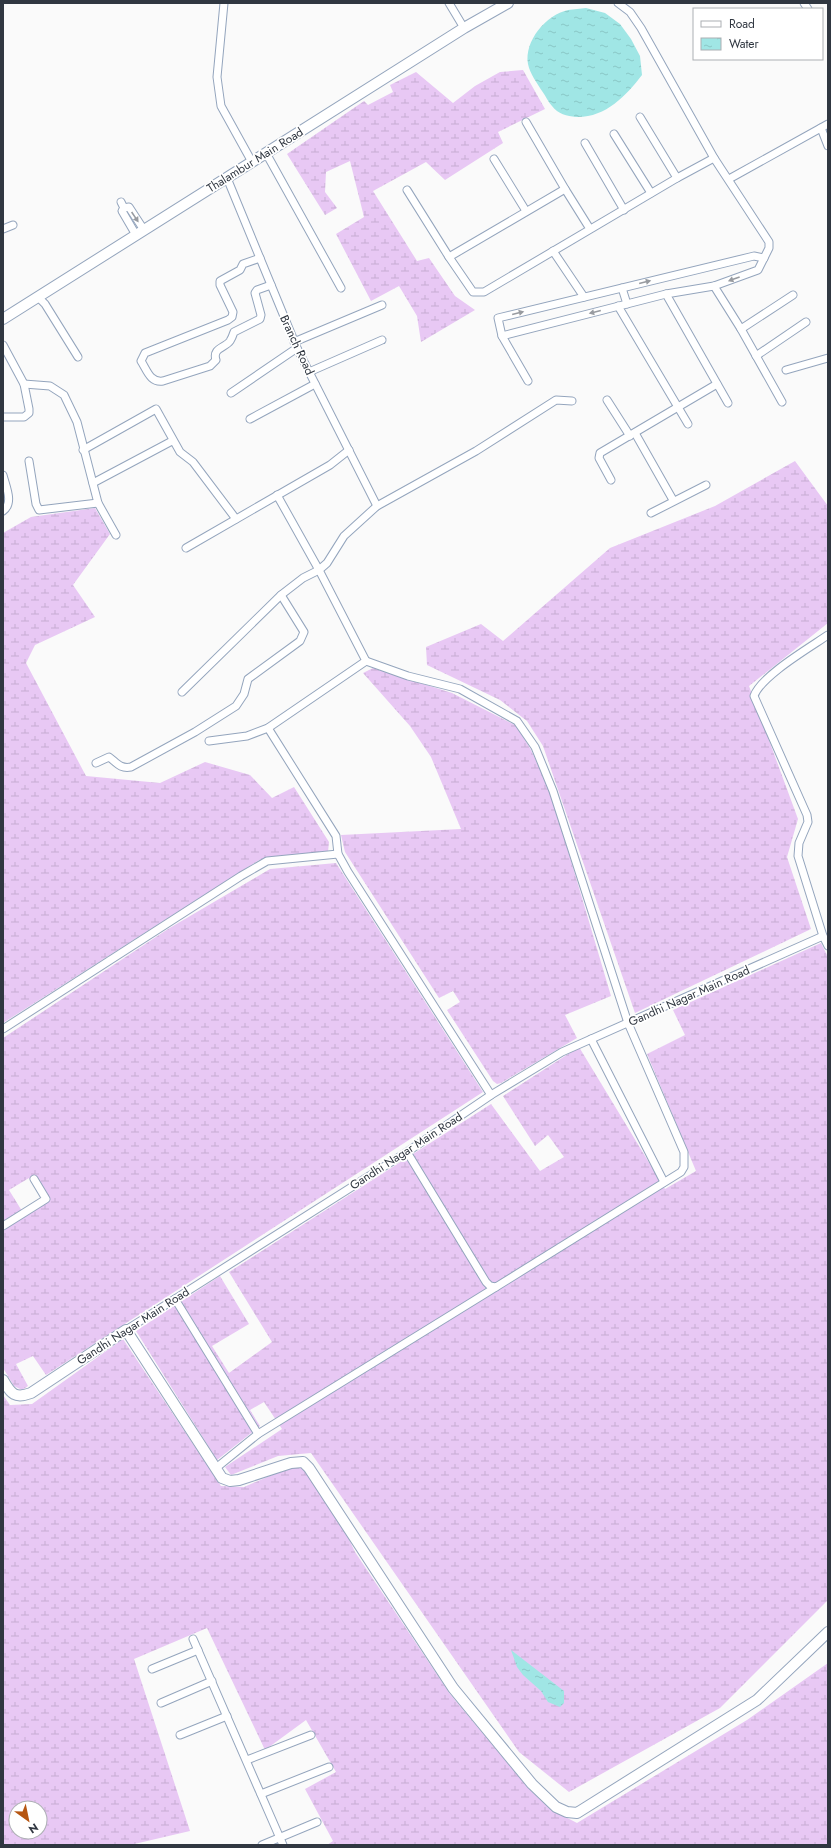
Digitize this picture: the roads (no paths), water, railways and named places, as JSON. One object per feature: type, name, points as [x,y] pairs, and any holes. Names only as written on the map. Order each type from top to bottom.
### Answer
[{"type":"street","points":[[224,3],[217,77],[221,106],[252,162]]},
{"type":"street","points":[[449,3],[464,28]]},
{"type":"street","name":"Thalambur Main Road","points":[[3,319],[464,28],[508,3]]},
{"type":"street","points":[[502,336],[666,294],[714,286],[758,270],[769,248],[769,242],[714,158],[641,28],[630,12],[618,3]]},
{"type":"street","points":[[640,117],[676,178]]},
{"type":"street","points":[[526,122],[590,229]]},
{"type":"street","points":[[729,179],[828,124]]},
{"type":"street","points":[[821,128],[828,146]]},
{"type":"street","points":[[614,134],[651,193]]},
{"type":"street","points":[[585,143],[624,210]]},
{"type":"street","points":[[266,154],[341,288]]},
{"type":"street","points":[[407,190],[473,292],[479,293],[487,291],[676,178],[714,158]]},
{"type":"street","points":[[494,159],[526,211]]},
{"type":"street","name":"Branch Road","points":[[227,178],[295,345],[378,506]]},
{"type":"street","points":[[449,257],[565,189]]},
{"type":"street","points":[[122,205],[122,211],[140,233]]},
{"type":"street","points":[[3,229],[13,224]]},
{"type":"street","points":[[552,251],[584,297]]},
{"type":"street","points":[[528,381],[502,336],[498,318],[754,256],[764,258]]},
{"type":"street","points":[[260,258],[243,264],[240,270],[220,281],[220,285],[233,312],[232,317],[228,320],[145,353],[141,361],[152,379],[156,382],[210,366],[216,360],[214,356],[216,351],[230,342],[234,332],[260,319],[261,315],[255,293],[257,290],[271,285]]},
{"type":"street","points":[[714,286],[742,329],[782,402]]},
{"type":"street","points":[[622,288],[627,304]]},
{"type":"street","points":[[666,294],[728,403]]},
{"type":"street","points":[[742,329],[793,295]]},
{"type":"street","points":[[38,296],[45,304],[78,357]]},
{"type":"street","points":[[231,393],[295,345],[382,305]]},
{"type":"street","points":[[618,306],[688,424]]},
{"type":"street","points":[[228,320],[234,332]]},
{"type":"street","points":[[756,356],[806,322]]},
{"type":"street","points":[[309,372],[382,340]]},
{"type":"street","points":[[3,345],[24,384],[29,413],[24,418],[3,417]]},
{"type":"street","points":[[786,370],[828,358]]},
{"type":"street","points":[[24,384],[50,386],[64,395],[76,422],[98,503],[116,535]]},
{"type":"street","points":[[250,419],[315,384]]},
{"type":"street","points":[[611,480],[599,458],[600,453],[717,384]]},
{"type":"street","points":[[182,692],[281,595],[303,578],[320,570],[327,563],[344,536],[378,506],[476,451],[556,400],[572,400]]},
{"type":"street","points":[[607,400],[633,434],[673,500]]},
{"type":"street","points":[[83,450],[156,409],[172,441],[180,452],[193,462],[236,519]]},
{"type":"street","points":[[93,483],[172,441]]},
{"type":"street","points":[[186,548],[330,464],[349,450]]},
{"type":"street","points":[[29,461],[36,504],[39,510],[98,503]]},
{"type":"street","points":[[3,475],[10,502],[8,507],[3,511]]},
{"type":"street","points":[[651,513],[673,500],[706,485]]},
{"type":"street","points":[[216,1468],[258,1434],[680,1172],[684,1167],[684,1152],[628,1023],[553,791],[535,747],[517,721],[460,689],[408,676],[366,661],[320,570],[277,495]]},
{"type":"street","points":[[96,763],[109,758],[116,765],[126,768],[131,767],[195,732],[236,706],[244,694],[248,679],[300,641],[303,637],[304,632],[281,595]]},
{"type":"street","points":[[828,635],[770,676],[756,689],[754,696],[807,815],[808,822],[799,843],[798,856],[823,936],[828,946]]},
{"type":"street","points":[[209,740],[247,736],[268,728],[366,661]]},
{"type":"street","points":[[268,728],[336,836],[338,854],[348,872],[491,1095]]},
{"type":"street","points":[[3,1029],[228,884],[267,861],[338,854]]},
{"type":"street","name":"Gandhi Nagar Main Road","points":[[3,1380],[10,1392],[17,1396],[31,1393],[126,1330],[406,1152],[491,1095],[562,1052],[823,936]]},
{"type":"street","points":[[591,1039],[664,1182]]},
{"type":"street","points":[[406,1152],[486,1282],[490,1286],[496,1287]]},
{"type":"street","points":[[3,1226],[46,1199],[34,1179]]},
{"type":"street","points":[[175,1299],[258,1434]]},
{"type":"street","points":[[126,1330],[222,1478],[230,1481],[239,1480],[291,1463],[303,1462],[309,1468],[453,1688],[532,1784],[556,1807],[567,1812],[577,1813],[757,1700],[828,1632]]},
{"type":"street","points":[[193,1639],[283,1845]]},
{"type":"street","points":[[152,1669],[198,1650]]},
{"type":"street","points":[[161,1703],[212,1681]]},
{"type":"street","points":[[180,1735],[227,1716]]},
{"type":"street","points":[[247,1760],[310,1735]]},
{"type":"street","points":[[261,1794],[329,1767]]},
{"type":"street","points":[[262,1845],[317,1822]]},
{"type":"water","points":[[586,8],[605,13],[620,24],[631,39],[640,56],[642,75],[622,98],[605,110],[596,114],[576,117],[560,113],[554,109],[530,71],[528,55],[529,47],[538,30],[552,17],[568,10]]},
{"type":"water","points":[[511,1650],[564,1691],[564,1703],[560,1707],[548,1702],[541,1691],[523,1675],[517,1667]]}]
